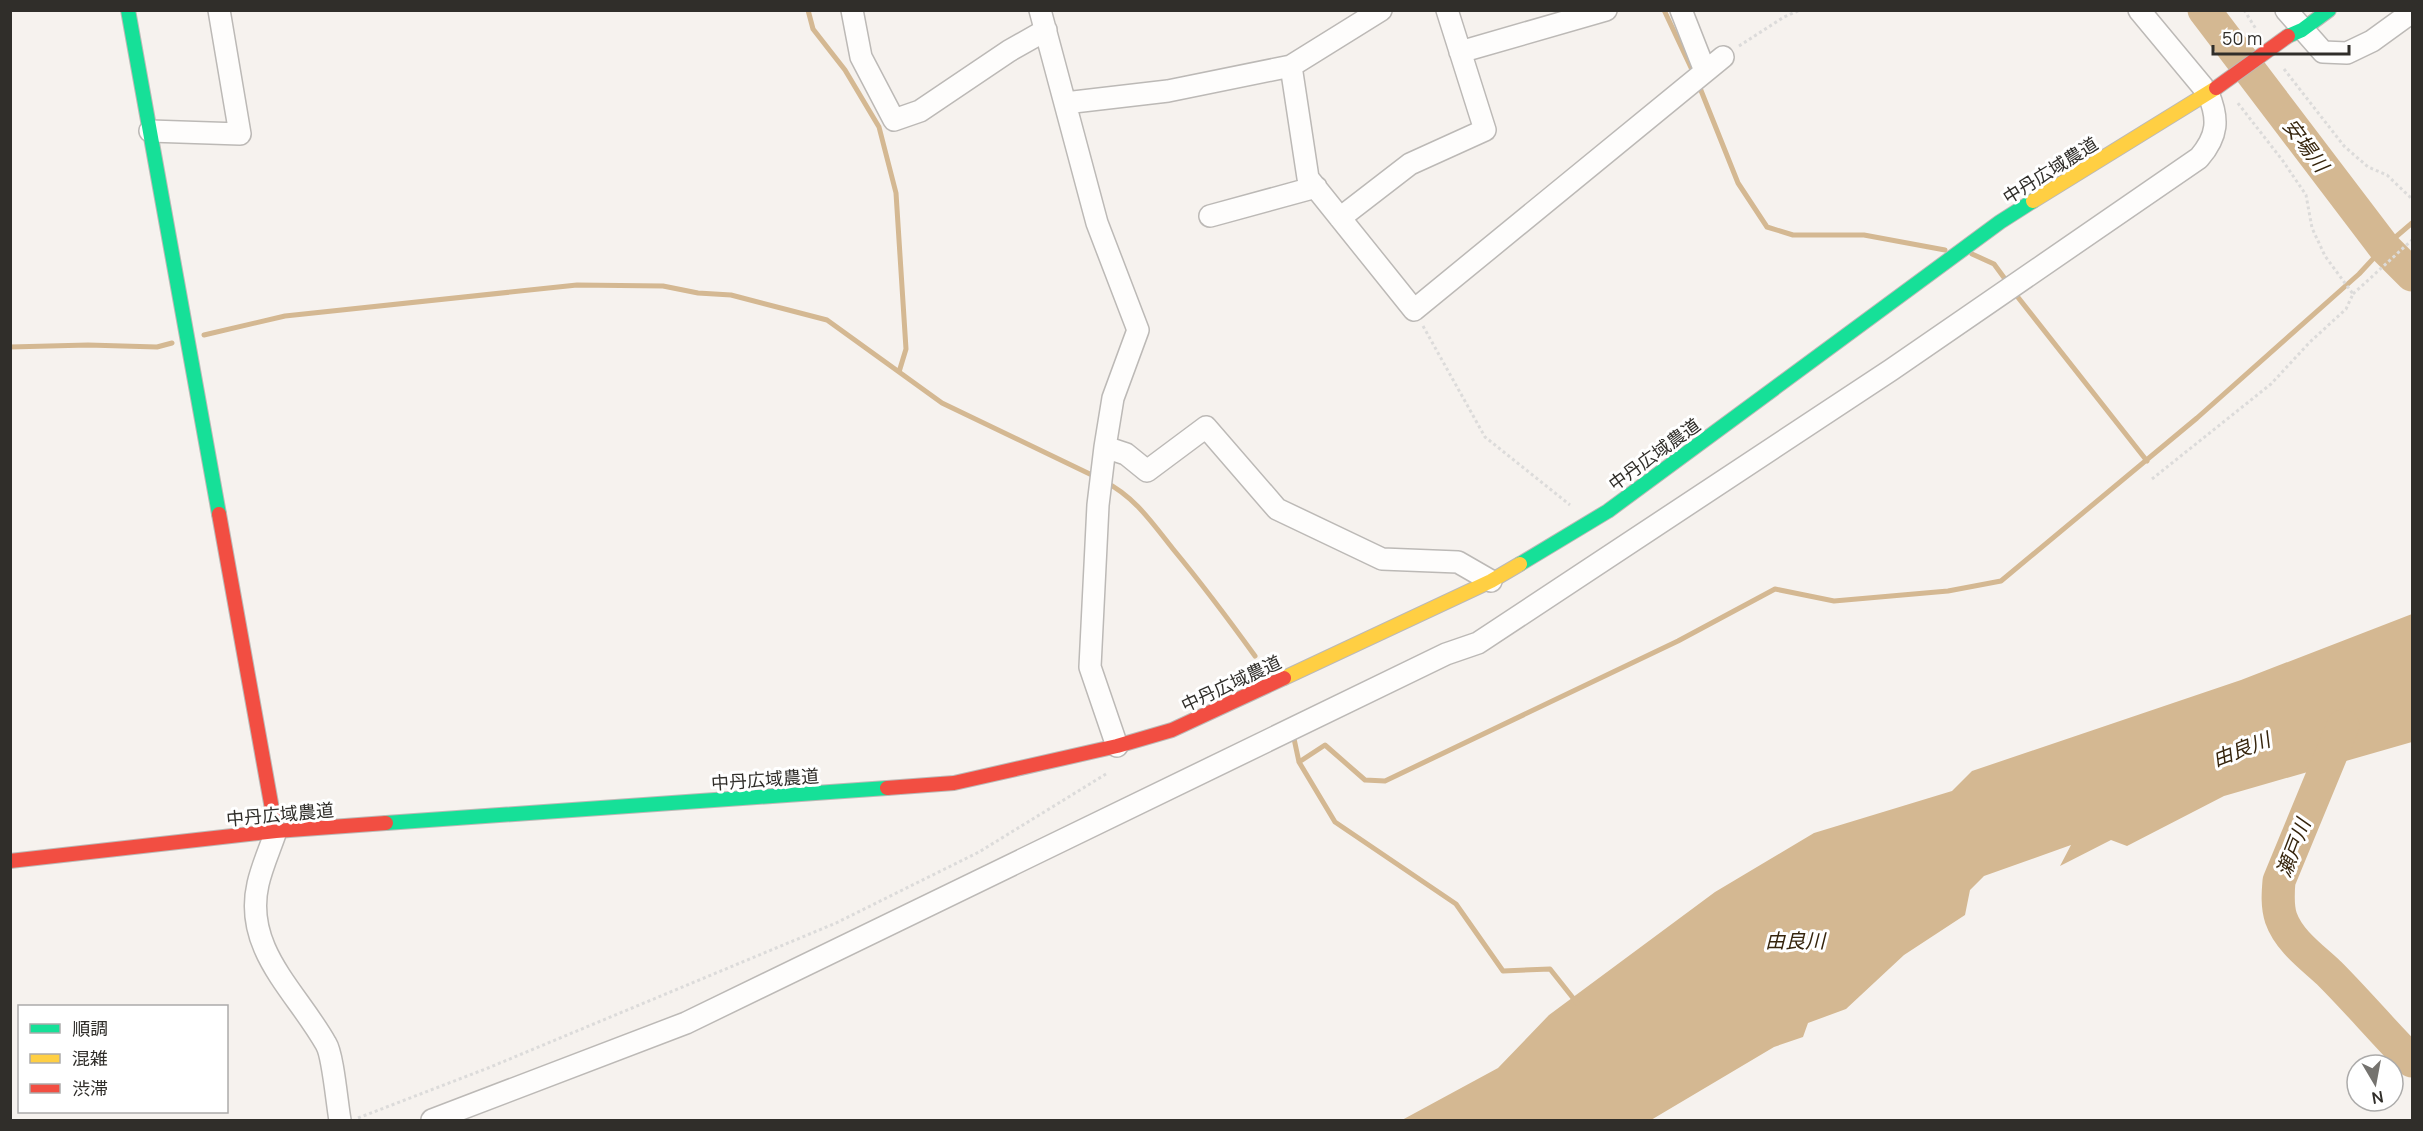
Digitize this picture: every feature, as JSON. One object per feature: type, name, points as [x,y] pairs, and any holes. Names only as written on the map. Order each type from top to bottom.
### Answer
[{"type":"street","points":[[128,10],[276,831],[258,884],[255,911],[261,942],[279,977],[327,1046],[340,1120]]},
{"type":"street","points":[[150,131],[240,134],[219,10]]},
{"type":"street","points":[[852,10],[861,57],[894,120],[920,111],[1009,51],[1043,20],[1097,223],[1138,330],[1113,398],[1098,505],[1090,667],[1117,746]]},
{"type":"street","points":[[1340,218],[1410,164],[1485,130],[1446,10]]},
{"type":"street","points":[[1460,52],[1606,10]]},
{"type":"street","points":[[1681,10],[1705,71]]},
{"type":"street","points":[[432,1120],[686,1023],[1435,659],[1478,643],[1891,370],[2199,158],[2210,145],[2215,128],[2212,90],[2139,10]]},
{"type":"street","points":[[2286,10],[2295,33],[2323,52],[2347,53],[2372,41],[2412,12]]},
{"type":"street","name":"中丹広域農道","points":[[10,861],[276,831],[954,783],[1117,746],[1172,730],[1491,581],[1589,523],[2000,222],[2212,90],[2330,10]]},
{"type":"street","points":[[1065,103],[1168,91],[1292,66],[1376,12]]},
{"type":"street","points":[[1292,66],[1308,178],[1414,310],[1723,57]]},
{"type":"street","points":[[1210,216],[1316,187]]},
{"type":"street","points":[[1104,456],[1126,454],[1147,471],[1206,427],[1277,509],[1382,559],[1458,562],[1491,581]]},
{"type":"path","points":[[1723,57],[1784,17],[1800,10]]},
{"type":"path","points":[[2244,10],[2260,34]]},
{"type":"path","points":[[2278,60],[2344,146],[2368,167],[2387,175],[2412,199]]},
{"type":"path","points":[[2234,98],[2306,195],[2312,228],[2325,256],[2353,294]]},
{"type":"path","points":[[2152,479],[2271,384],[2310,342],[2346,309],[2353,294],[2412,240]]},
{"type":"path","points":[[1414,310],[1485,438],[1566,500],[1589,523]]},
{"type":"path","points":[[351,1120],[488,1068],[836,923],[979,852],[1113,770]]},
{"type":"water","name":"由良川","points":[[2412,614],[2412,742],[2224,796],[2127,846],[2111,840],[2060,866],[2071,845],[1984,876],[1970,890],[1965,915],[1904,955],[1846,1009],[1808,1023],[1803,1037],[1774,1047],[1651,1120],[1402,1120],[1498,1068],[1549,1015],[1715,892],[1814,833],[1952,791],[1972,771],[2241,680]]},
{"type":"waterway","points":[[808,10],[813,29],[845,70],[879,127],[896,193],[906,349],[899,372]]},
{"type":"waterway","points":[[1664,10],[1694,74]]},
{"type":"waterway","name":"安場川","points":[[2204,10],[2384,247],[2412,275]]},
{"type":"waterway","points":[[1698,83],[1738,183],[1767,227],[1793,235],[1864,235],[1945,250]]},
{"type":"waterway","points":[[1299,762],[1325,745],[1365,780],[1385,781],[1678,641],[1775,589],[1834,601],[1948,591],[2001,581],[2197,418],[2359,274],[2384,247],[2412,223]]},
{"type":"waterway","points":[[1972,254],[1994,264],[2008,283]]},
{"type":"waterway","points":[[204,335],[285,316],[577,285],[663,286],[698,293],[731,295],[827,320],[942,403],[1096,477]]},
{"type":"waterway","points":[[2013,291],[2147,461]]},
{"type":"waterway","points":[[10,347],[88,345],[157,347],[172,343]]},
{"type":"waterway","points":[[1105,482],[1125,495],[1150,521],[1255,656]]},
{"type":"waterway","name":"瀬戸川","points":[[2343,726],[2279,881],[2280,913],[2289,934],[2295,941],[2340,984],[2412,1061]]},
{"type":"waterway","points":[[1293,734],[1299,762],[1335,822],[1456,904],[1503,971],[1550,969],[1577,1003]]},
{"type":"traffic: fast","points":[[128,10],[219,514]]},
{"type":"traffic: fast","points":[[2288,36],[2302,30],[2329,10]]},
{"type":"traffic: fast","points":[[1520,564],[1608,511],[2000,222],[2033,201]]},
{"type":"traffic: fast","points":[[386,823],[887,788]]},
{"type":"traffic: slow","points":[[2033,201],[2216,88]]},
{"type":"traffic: slow","points":[[1284,678],[1491,581],[1520,564]]},
{"type":"traffic: jam","points":[[2216,88],[2288,36]]},
{"type":"traffic: jam","points":[[219,514],[276,831]]},
{"type":"traffic: jam","points":[[887,788],[954,783],[1117,746],[1172,730],[1284,678]]},
{"type":"traffic: jam","points":[[10,861],[276,831],[386,823]]}]
